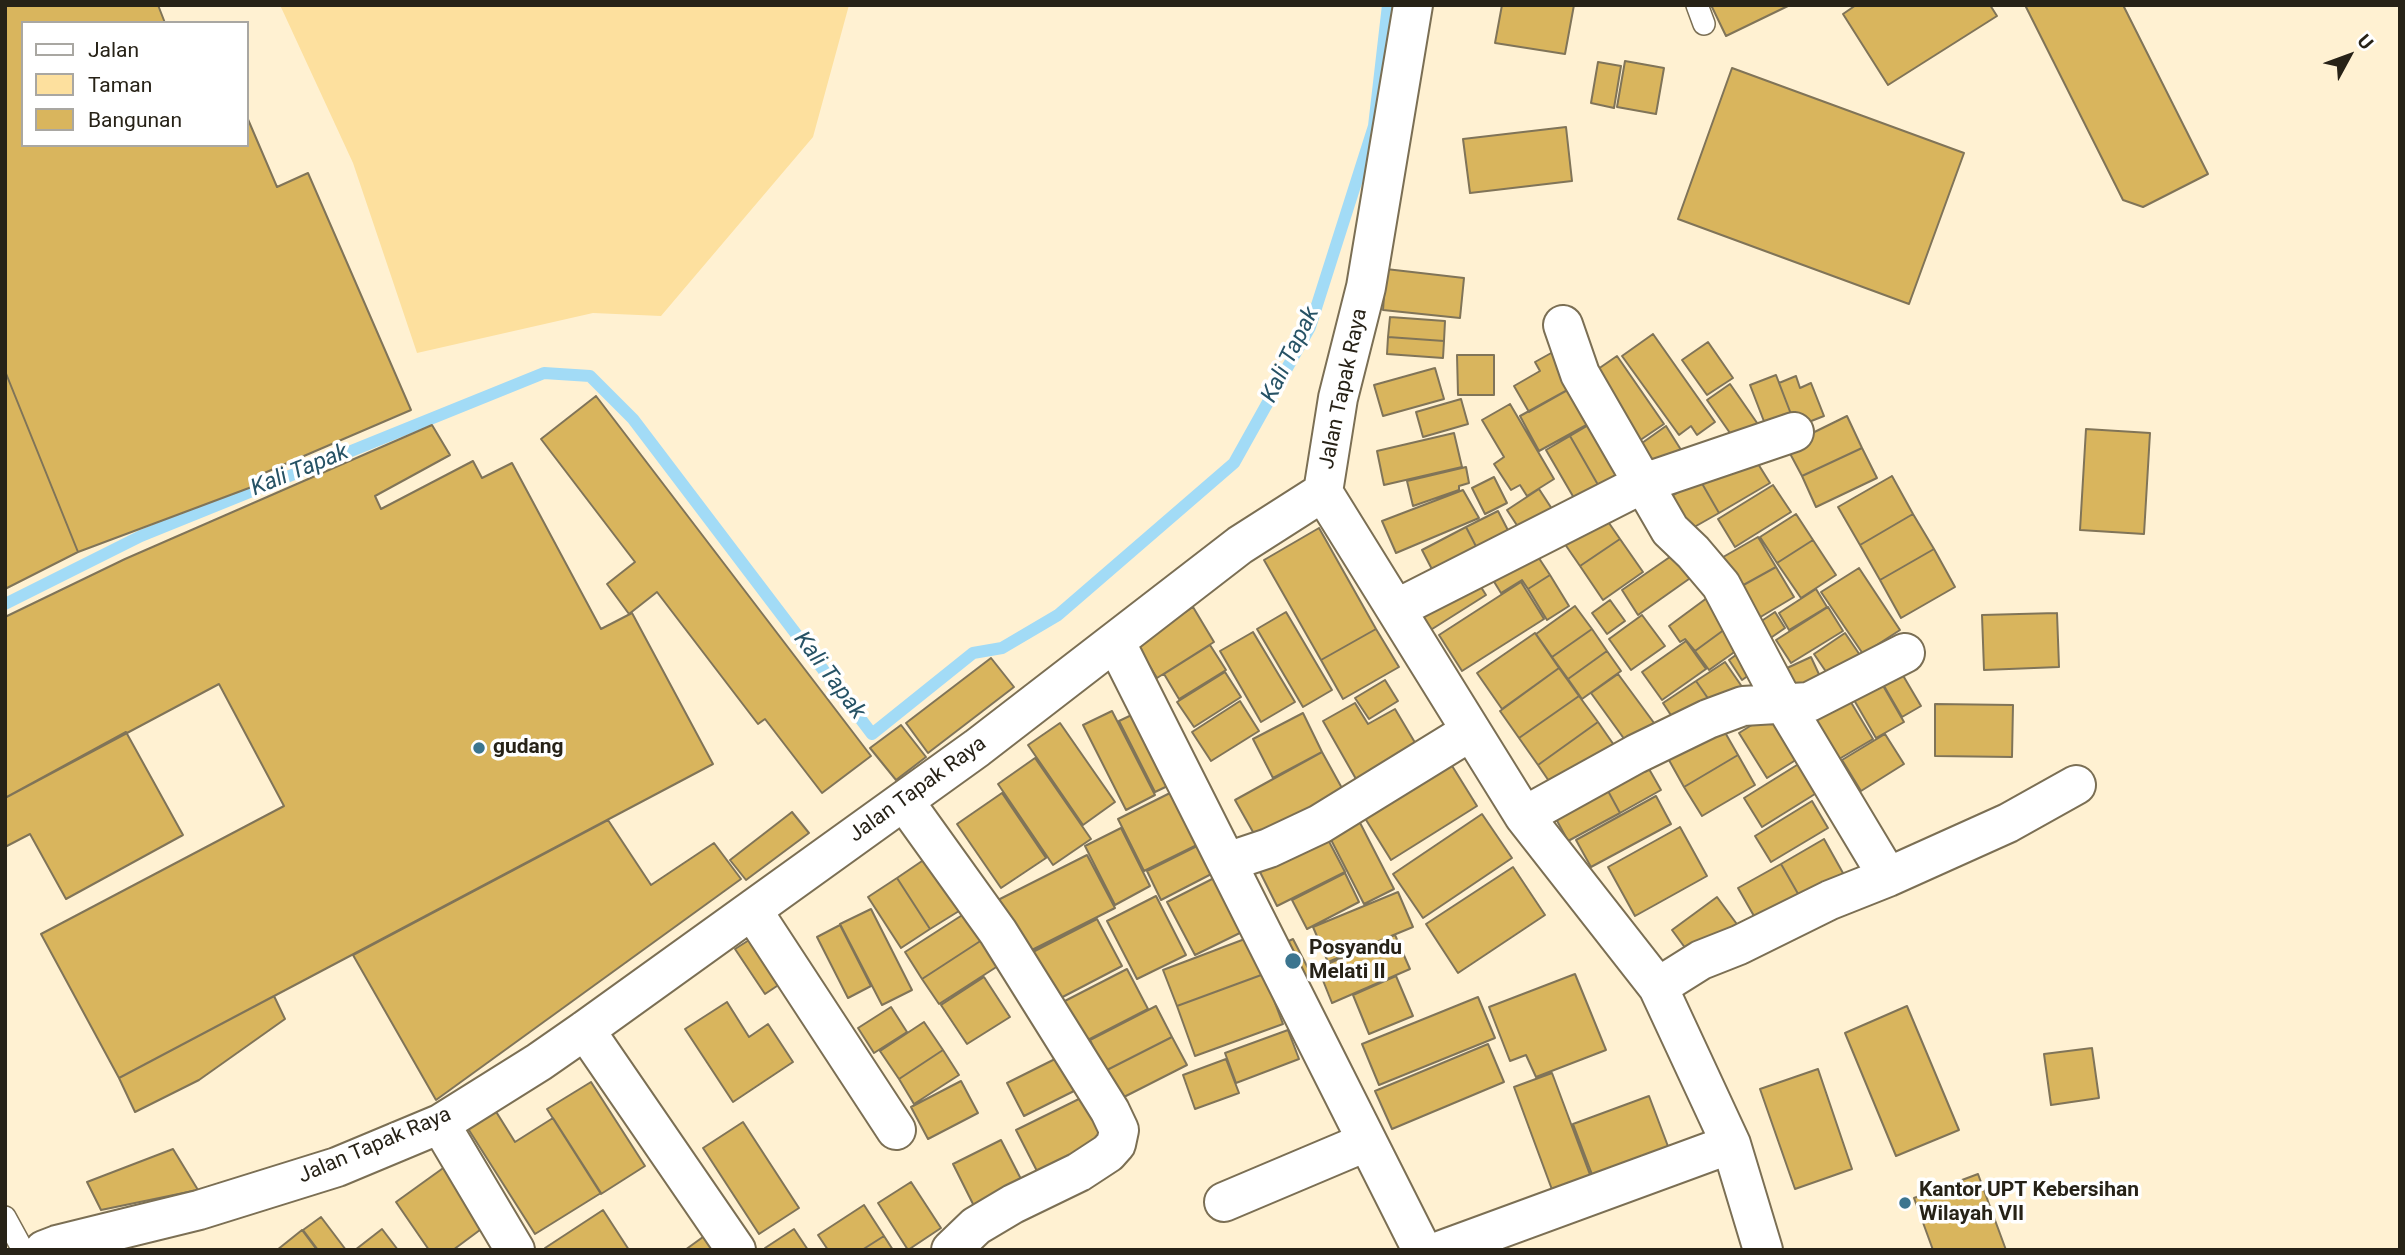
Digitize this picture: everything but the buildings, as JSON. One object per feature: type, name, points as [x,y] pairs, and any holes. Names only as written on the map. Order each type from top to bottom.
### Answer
[{"type":"street","name":"Jalan Tapak Raya","points":[[44,1250],[199,1210],[337,1167],[440,1124],[538,1062],[752,910],[1116,643],[1240,545],[1323,492],[1338,398],[1366,287],[1413,5]]},
{"type":"street","points":[[1563,325],[1580,374],[1670,530],[1721,585],[1783,702],[1888,877]]},
{"type":"street","points":[[1396,609],[1644,483],[1794,432]]},
{"type":"street","points":[[1323,492],[1524,816],[1658,987],[1731,1144],[1763,1250]]},
{"type":"street","points":[[1116,643],[1422,1250]]},
{"type":"street","points":[[1524,816],[1636,754],[1708,719],[1743,706],[1809,702],[1905,653]]},
{"type":"street","points":[[1227,862],[1269,848],[1320,824],[1471,731]]},
{"type":"street","points":[[1658,987],[1701,960],[1739,945],[1830,900],[2008,823],[2076,785]]},
{"type":"street","points":[[904,801],[998,932],[1110,1111],[1119,1130],[1116,1144],[1108,1153],[1079,1172],[1013,1204],[976,1226],[951,1250]]},
{"type":"street","points":[[752,910],[896,1130]]},
{"type":"street","points":[[584,1030],[736,1250]]},
{"type":"street","points":[[440,1124],[516,1250]]},
{"type":"street","points":[[1224,1202],[1366,1142]]},
{"type":"street","points":[[1442,1250],[1502,1240],[1731,1144]]},
{"type":"lane","points":[[5,1217],[23,1250]]},
{"type":"green space","points":[[280,5],[849,5],[813,137],[661,316],[593,313],[417,353],[353,163]]},
{"type":"waterway","name":"Kali Tapak","points":[[5,604],[141,536],[544,373],[590,376],[633,419],[872,734],[973,653],[1002,648],[1058,615],[1234,463],[1310,327],[1374,126],[1388,5]]},
{"type":"place","name":"gudang","points":[[479,748]]},
{"type":"place","name":"Posyandu Melati II","points":[[1293,961]]},
{"type":"place","name":"Kantor UPT Kebersihan Wilayah VII","points":[[1905,1203]]}]
